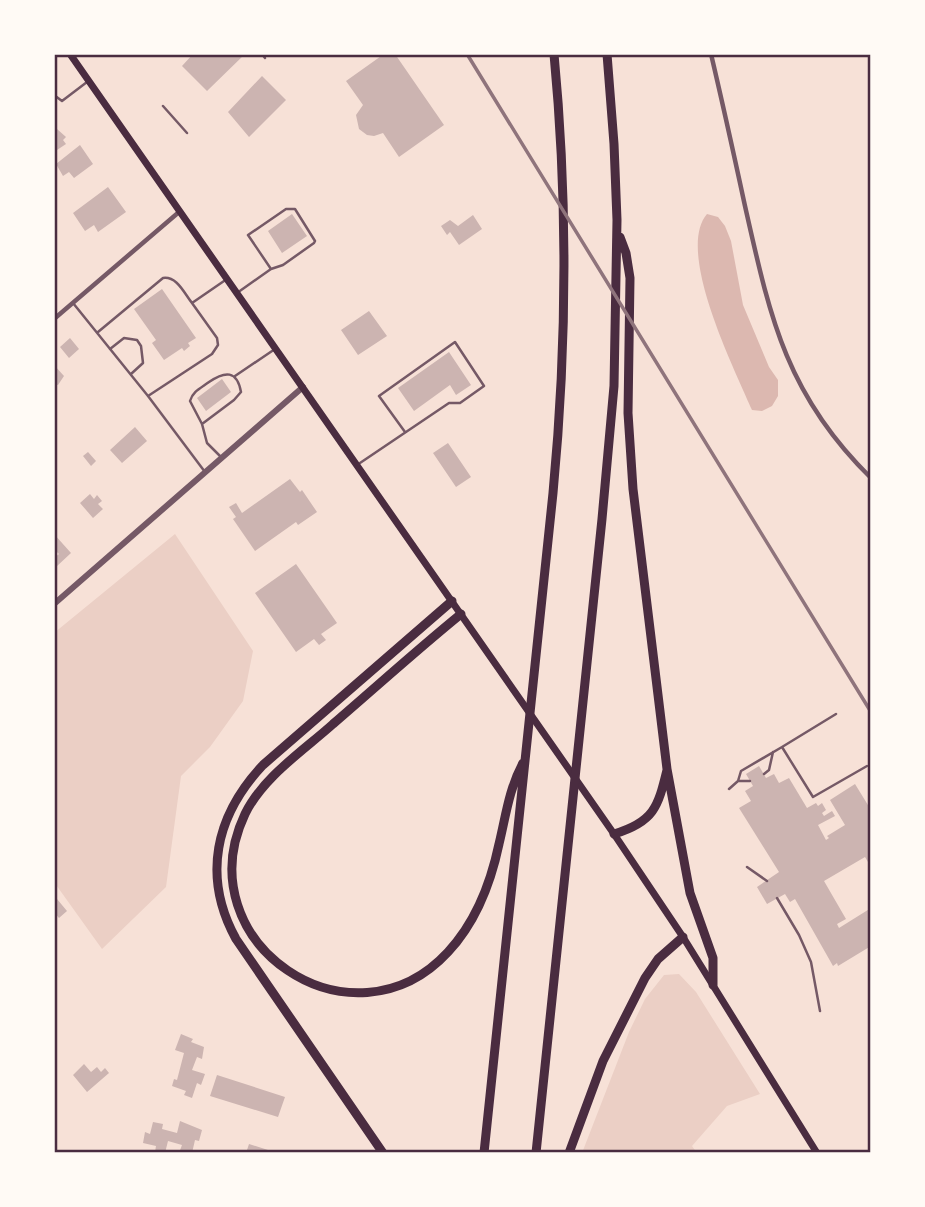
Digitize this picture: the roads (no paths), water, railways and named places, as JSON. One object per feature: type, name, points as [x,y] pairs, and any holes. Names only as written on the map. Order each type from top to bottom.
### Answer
[{"type":"highway","points":[[484,1153],[559,424],[565,279],[561,130],[554,54]]},
{"type":"highway","points":[[536,1153],[605,492],[615,360],[617,220],[607,54]]},
{"type":"highway","points":[[617,232],[630,271],[629,382],[633,489],[667,769],[688,885],[713,958],[713,985]]},
{"type":"highway","points":[[383,1153],[236,939],[220,903],[218,847],[228,815],[239,794],[254,775],[452,601]]},
{"type":"highway","points":[[461,614],[281,770],[253,800],[237,838],[233,872],[240,911],[254,938],[266,954],[285,970],[306,982],[333,990],[379,990],[423,974],[457,942],[482,897],[495,859],[510,789],[525,758]]},
{"type":"highway","points":[[614,834],[637,826],[651,814],[660,798],[667,769]]},
{"type":"highway","points":[[569,1153],[596,1077],[645,978],[658,959],[683,937]]},
{"type":"main road","points":[[70,54],[614,834],[683,937],[817,1153]]},
{"type":"street","points":[[711,54],[763,285],[781,346],[802,391],[822,423],[871,478]]},
{"type":"street","points":[[54,319],[180,211]]},
{"type":"street","points":[[54,604],[303,387]]},
{"type":"lane","points":[[262,54],[265,58]]},
{"type":"lane","points":[[54,95],[62,101],[89,81]]},
{"type":"lane","points":[[163,106],[187,133]]},
{"type":"lane","points":[[237,293],[271,269],[283,265],[315,241],[295,209],[286,209],[248,235],[271,269]]},
{"type":"lane","points":[[97,333],[163,278],[174,280],[217,338],[218,345],[212,354],[148,396]]},
{"type":"lane","points":[[192,303],[227,279]]},
{"type":"lane","points":[[73,303],[206,472]]},
{"type":"lane","points":[[110,349],[124,338],[137,340],[141,346],[143,363],[131,374]]},
{"type":"lane","points":[[357,465],[449,403],[460,403],[484,386],[455,342],[379,396],[405,432]]},
{"type":"lane","points":[[234,376],[276,348]]},
{"type":"lane","points":[[202,424],[241,392],[234,376],[221,374],[192,394],[190,401],[202,424],[207,443],[222,458]]},
{"type":"lane","points":[[729,789],[738,781],[741,771],[836,714]]},
{"type":"lane","points":[[782,747],[813,797],[867,766]]},
{"type":"lane","points":[[764,774],[769,770],[773,752]]},
{"type":"lane","points":[[738,781],[750,781]]},
{"type":"lane","points":[[747,867],[767,881]]},
{"type":"lane","points":[[777,898],[811,962],[820,1011]]},
{"type":"railway","points":[[467,54],[871,712]]}]
